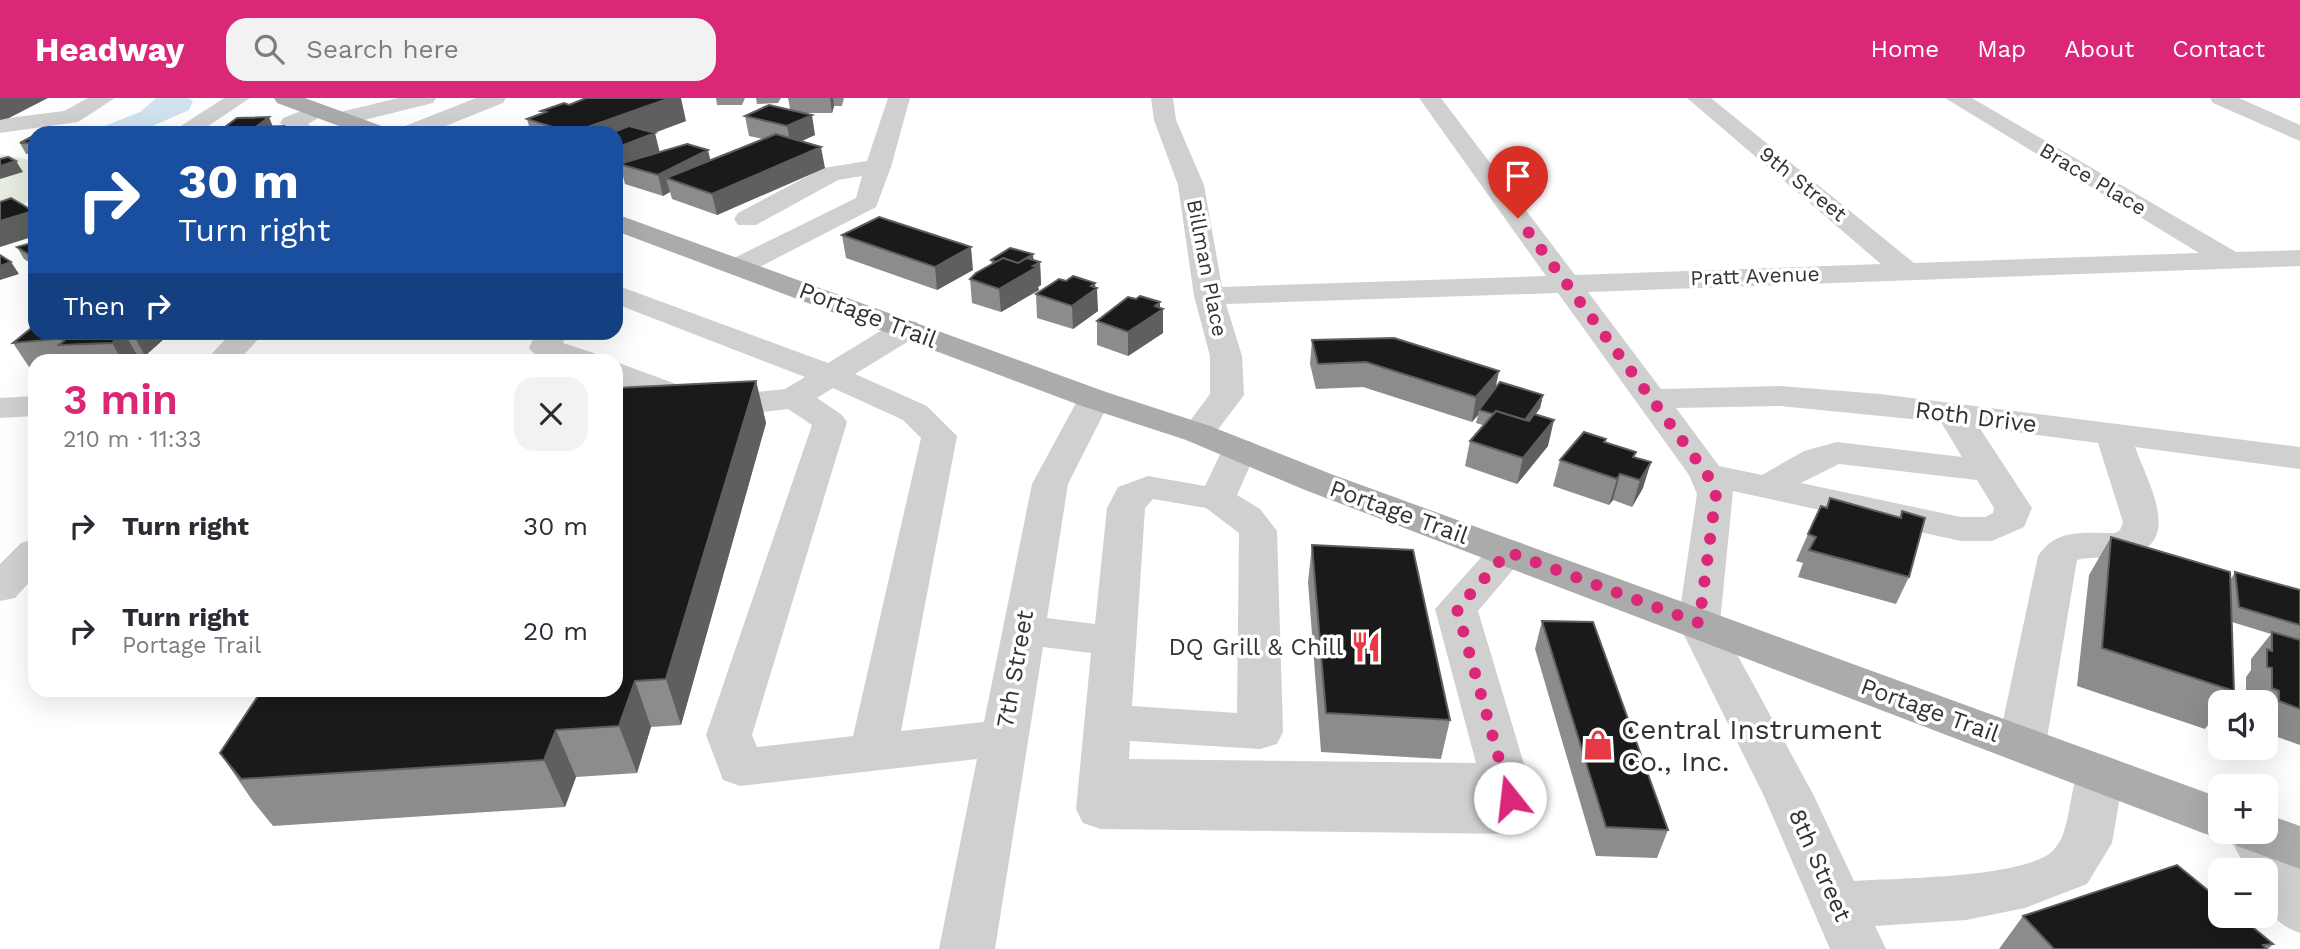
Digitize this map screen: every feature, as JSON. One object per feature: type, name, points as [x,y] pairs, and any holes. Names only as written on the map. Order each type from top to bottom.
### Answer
[{"type":"main road","points":[[285,98],[360,126]]},
{"type":"main road","name":"Portage Trail","points":[[623,224],[1094,399],[1198,433],[1508,552],[2208,813]]},
{"type":"main road","points":[[2278,840],[2300,848]]},
{"type":"street","points":[[0,126],[69,117],[104,98]]},
{"type":"street","points":[[193,126],[239,98]]},
{"type":"street","points":[[296,126],[291,123],[425,98]]},
{"type":"street","points":[[425,126],[495,98]]},
{"type":"street","points":[[740,266],[867,202],[899,98]]},
{"type":"street","name":"Billman Place","points":[[1162,98],[1165,120],[1191,185],[1209,296],[1226,356],[1227,394],[1198,433]]},
{"type":"street","points":[[1430,98],[1707,474],[1716,494],[1699,623]]},
{"type":"street","name":"9th Street","points":[[1698,98],[1906,271]]},
{"type":"street","name":"Brace Place","points":[[1956,98],[2230,260]]},
{"type":"street","points":[[2221,98],[2300,134]]},
{"type":"street","points":[[747,219],[832,173],[878,167]]},
{"type":"street","name":"Pratt Avenue","points":[[1209,296],[2300,258]]},
{"type":"street","points":[[623,297],[830,375],[915,413],[939,436],[873,753]]},
{"type":"street","points":[[623,375],[709,408],[794,398],[906,329]]},
{"type":"street","points":[[228,354],[242,340]]},
{"type":"street","points":[[548,340],[545,348],[564,354]]},
{"type":"street","name":"Roth Drive","points":[[1651,399],[1780,396],[1953,414],[2300,458]]},
{"type":"street","points":[[794,398],[830,422],[729,735],[740,767],[1003,738]]},
{"type":"street","name":"7th Street","points":[[967,949],[1049,484],[1094,399]]},
{"type":"street","points":[[0,408],[28,406]]},
{"type":"street","points":[[1707,474],[1961,529],[1992,528],[2010,519],[2013,508],[1953,414]]},
{"type":"street","points":[[2022,744],[2058,556],[2068,546],[2121,545],[2138,537],[2142,522],[2113,434]]},
{"type":"street","points":[[1217,499],[1239,450]]},
{"type":"street","points":[[1767,487],[1817,459],[1837,453],[1991,471]]},
{"type":"street","points":[[1107,722],[1260,732],[1258,531],[1246,517],[1217,499],[1149,487],[1131,495],[1126,508],[1102,778],[1506,782],[1457,609],[1508,552]]},
{"type":"street","points":[[0,588],[28,559]]},
{"type":"street","name":"8th Street","points":[[1699,623],[1788,794],[1848,927]]},
{"type":"street","points":[[1022,630],[1083,636],[1114,644]]},
{"type":"street","points":[[1848,927],[1966,897],[2025,886],[2069,869],[2086,843],[2100,774]]},
{"type":"street","points":[[2261,844],[2300,910]]},
{"type":"shaded area","points":[[0,154],[28,160],[28,201],[0,219]]},
{"type":"water","points":[[156,98],[188,98],[193,101],[189,110],[153,126],[105,126],[140,112]]},
{"type":"building","points":[[586,98],[670,98],[591,126],[549,126],[527,119],[564,103],[569,105]]},
{"type":"building","points":[[769,105],[812,115],[787,126],[745,116]]},
{"type":"building","points":[[269,117],[257,126],[226,126],[237,118]]},
{"type":"building","points":[[629,126],[655,133],[623,145],[623,128]]},
{"type":"building","points":[[776,134],[821,147],[712,194],[666,178]]},
{"type":"building","points":[[687,144],[708,150],[658,175],[623,165],[623,163]]},
{"type":"building","points":[[8,157],[16,161],[0,166],[0,159]]},
{"type":"building","points":[[11,198],[28,208],[28,213],[0,221],[0,202]]},
{"type":"building","points":[[879,217],[971,247],[935,267],[842,235]]},
{"type":"building","points":[[28,244],[28,254],[17,247]]},
{"type":"building","points":[[1010,248],[1033,254],[1018,263],[1003,258],[996,262],[991,260]]},
{"type":"building","points":[[0,255],[11,262],[0,266]]},
{"type":"building","points":[[1003,258],[1018,263],[1027,258],[1040,262],[1033,266],[1037,267],[999,289],[970,279],[976,273]]},
{"type":"building","points":[[1073,276],[1095,283],[1091,286],[1097,288],[1072,306],[1036,294],[1059,279],[1066,281]]},
{"type":"building","points":[[1140,296],[1160,302],[1155,306],[1163,309],[1128,332],[1097,321],[1128,297],[1136,299]]},
{"type":"building","points":[[28,331],[28,340],[45,340],[13,343]]},
{"type":"building","points":[[1394,338],[1499,371],[1476,397],[1366,362],[1318,364],[1312,340]]},
{"type":"building","points":[[65,340],[115,340],[112,343],[59,345]]},
{"type":"building","points":[[756,381],[666,679],[635,681],[619,726],[556,730],[544,760],[241,779],[220,753],[257,697],[623,697],[623,388]]},
{"type":"building","points":[[1500,382],[1543,395],[1525,420],[1496,411],[1493,414],[1479,410]]},
{"type":"building","points":[[1496,411],[1529,421],[1534,414],[1554,420],[1523,458],[1470,441]]},
{"type":"building","points":[[1584,432],[1606,439],[1604,442],[1636,452],[1633,457],[1651,462],[1640,480],[1620,474],[1617,479],[1560,460]]},
{"type":"building","points":[[1830,498],[1901,518],[1902,511],[1925,518],[1909,577],[1809,550],[1816,537],[1808,534],[1821,506],[1827,508]]},
{"type":"building","points":[[2111,537],[2230,572],[2234,690],[2102,648]]},
{"type":"building","name":"DQ Grill & Chill","points":[[1312,545],[1413,550],[1450,720],[1326,713]]},
{"type":"building","points":[[2235,572],[2300,590],[2300,625],[2239,607]]},
{"type":"building","points":[[1542,621],[1593,622],[1668,830],[1606,827]]},
{"type":"building","points":[[2272,632],[2300,640],[2300,709],[2279,701],[2279,691],[2272,688],[2272,668],[2267,667],[2267,649],[2272,651]]},
{"type":"building","points":[[2177,865],[2208,890],[2208,928],[2254,928],[2273,944],[2263,945],[2266,949],[2054,949],[2023,916]]},
{"type":"place","name":"DQ Grill & Chill","points":[[1366,647]]},
{"type":"place","name":"Central Instrument Co., Inc.","points":[[1598,745]]},
{"type":"route","points":[[1510,798],[1457,609],[1508,552],[1699,623],[1716,494],[1707,474],[1518,218]]}]
